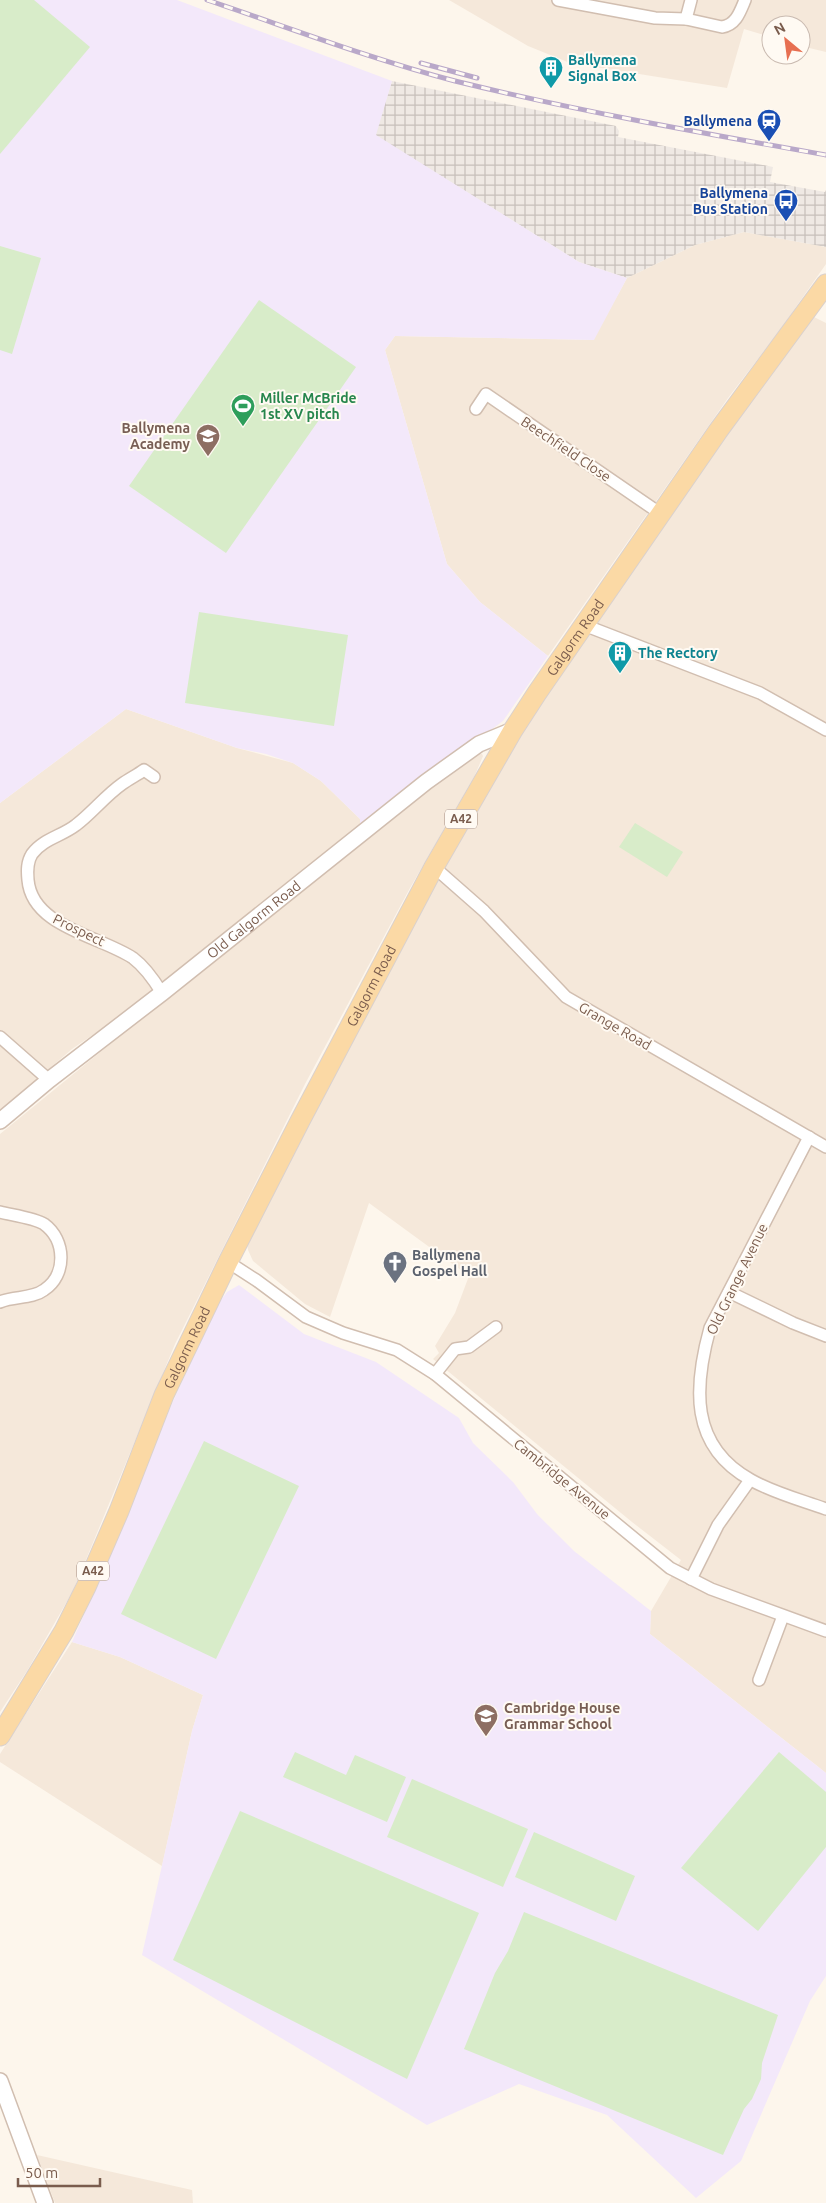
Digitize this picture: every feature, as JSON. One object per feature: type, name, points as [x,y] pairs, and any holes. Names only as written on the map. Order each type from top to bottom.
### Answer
[{"type":"main road","name":"Galgorm Road","points":[[0,1736],[64,1631],[86,1587],[119,1511],[164,1395],[228,1262],[434,866],[513,730],[718,431],[826,284]]},
{"type":"street","points":[[558,0],[654,18],[686,19],[722,27],[736,20],[746,0]]},
{"type":"street","points":[[686,19],[691,0]]},
{"type":"street","name":"Beechfield Close","points":[[476,409],[486,394],[661,514]]},
{"type":"street","points":[[584,625],[760,693],[826,730]]},
{"type":"street","name":"Old Galgorm Road","points":[[0,1121],[49,1080],[162,993],[426,782],[479,744],[513,730]]},
{"type":"street","name":"Prospect","points":[[154,777],[144,770],[121,785],[75,826],[46,842],[31,856],[27,864],[27,874],[32,894],[46,914],[66,927],[109,945],[132,958],[150,975],[162,993]]},
{"type":"street","name":"Grange Road","points":[[434,866],[484,910],[566,997],[826,1147]]},
{"type":"street","points":[[0,1037],[49,1080]]},
{"type":"street","name":"Old Grange Avenue","points":[[809,1137],[710,1328],[702,1358],[699,1401],[702,1419],[719,1452],[732,1467],[750,1480],[826,1509]]},
{"type":"street","points":[[0,1212],[44,1224],[58,1240],[61,1264],[55,1279],[44,1291],[0,1302]]},
{"type":"street","name":"Cambridge Avenue","points":[[228,1262],[306,1317],[343,1333],[397,1350],[435,1374],[670,1568],[711,1589],[826,1631]]},
{"type":"street","points":[[729,1292],[792,1323],[826,1336]]},
{"type":"street","points":[[435,1374],[455,1349],[469,1347],[496,1327]]},
{"type":"street","points":[[692,1579],[718,1525],[750,1480]]},
{"type":"street","points":[[759,1680],[783,1616]]},
{"type":"street","points":[[0,2081],[45,2203]]},
{"type":"shaded area","name":"Ballymena Academy","points":[[0,0],[177,0],[392,81],[376,135],[579,262],[627,278],[594,340],[395,336],[385,350],[447,564],[480,602],[548,656],[503,721],[360,826],[360,819],[321,781],[293,763],[266,754],[237,748],[126,709],[0,803]]},
{"type":"shaded area","points":[[449,0],[826,0],[826,52],[811,48],[811,15],[761,15],[761,34],[744,29],[727,88],[570,63],[528,46]]},
{"type":"shaded area","points":[[392,81],[616,126],[619,131],[618,137],[773,167],[770,182],[825,192],[826,190],[826,247],[744,232],[695,245],[627,278],[579,262],[375,135]]},
{"type":"shaded area","points":[[744,232],[826,247],[826,264],[777,334],[728,398],[548,656],[480,602],[447,564],[385,350],[395,336],[593,340],[627,278],[695,245]]},
{"type":"shaded area","points":[[814,317],[826,323],[826,1773],[650,1634],[651,1611],[681,1560],[433,1359],[439,1353],[435,1346],[455,1313],[469,1276],[369,1203],[330,1317],[305,1304],[253,1261],[247,1243],[342,1054],[469,819],[552,685],[748,403]]},
{"type":"shaded area","points":[[126,709],[237,748],[293,763],[321,781],[360,819],[360,826],[116,1019],[72,1049],[0,1111],[0,803]]},
{"type":"shaded area","points":[[477,754],[482,754],[483,756],[475,775],[410,888],[305,1084],[175,1344],[73,1591],[27,1671],[0,1712],[0,1134],[246,933],[456,768]]},
{"type":"shaded area","name":"Cambridge House Grammar School","points":[[239,1285],[304,1334],[376,1362],[459,1418],[473,1443],[513,1482],[537,1514],[574,1551],[651,1611],[650,1634],[826,1773],[826,1976],[810,2001],[741,2161],[696,2198],[607,2115],[519,2084],[427,2125],[142,1955],[192,1731],[203,1695],[120,1657],[72,1642],[126,1519],[170,1408],[216,1307],[227,1292]]},
{"type":"shaded area","points":[[72,1642],[120,1657],[203,1695],[192,1731],[162,1866],[0,1762],[0,1754]]},
{"type":"shaded area","points":[[37,2155],[192,2190],[193,2203],[55,2203]]},
{"type":"green space","points":[[0,0],[34,0],[90,47],[0,154]]},
{"type":"green space","points":[[0,246],[41,258],[12,354],[0,350]]},
{"type":"green space","name":"Miller McBride 1st XV pitch","points":[[259,300],[356,367],[226,553],[129,486]]},
{"type":"green space","points":[[199,612],[348,635],[334,726],[185,703]]},
{"type":"green space","points":[[635,823],[683,852],[667,877],[619,847]]},
{"type":"green space","points":[[204,1441],[299,1486],[216,1659],[121,1614]]},
{"type":"green space","points":[[295,1752],[346,1775],[355,1755],[406,1777],[387,1822],[283,1777]]},
{"type":"green space","points":[[779,1752],[826,1792],[826,1847],[758,1931],[681,1868]]},
{"type":"green space","points":[[412,1779],[528,1829],[503,1887],[387,1837]]},
{"type":"green space","points":[[240,1811],[479,1913],[407,2079],[173,1960]]},
{"type":"green space","points":[[534,1832],[635,1876],[616,1921],[515,1877]]},
{"type":"green space","points":[[524,1912],[778,2015],[762,2063],[761,2079],[752,2099],[744,2109],[723,2155],[464,2049],[495,1973],[508,1951]]},
{"type":"railway","points":[[207,0],[362,53],[455,81],[593,112],[826,155]]},
{"type":"railway","points":[[421,63],[477,78]]},
{"type":"place","name":"Ballymena Signal Box","points":[[551,89]]},
{"type":"place","name":"Ballymena","points":[[769,142]]},
{"type":"place","name":"Ballymena Bus Station","points":[[786,222]]},
{"type":"place","name":"Miller McBride 1st XV pitch","points":[[243,427]]},
{"type":"place","name":"Ballymena Academy","points":[[208,457]]},
{"type":"place","name":"The Rectory","points":[[620,674]]},
{"type":"place","name":"Ballymena Gospel Hall","points":[[395,1284]]},
{"type":"place","name":"Cambridge House Grammar School","points":[[486,1737]]}]
